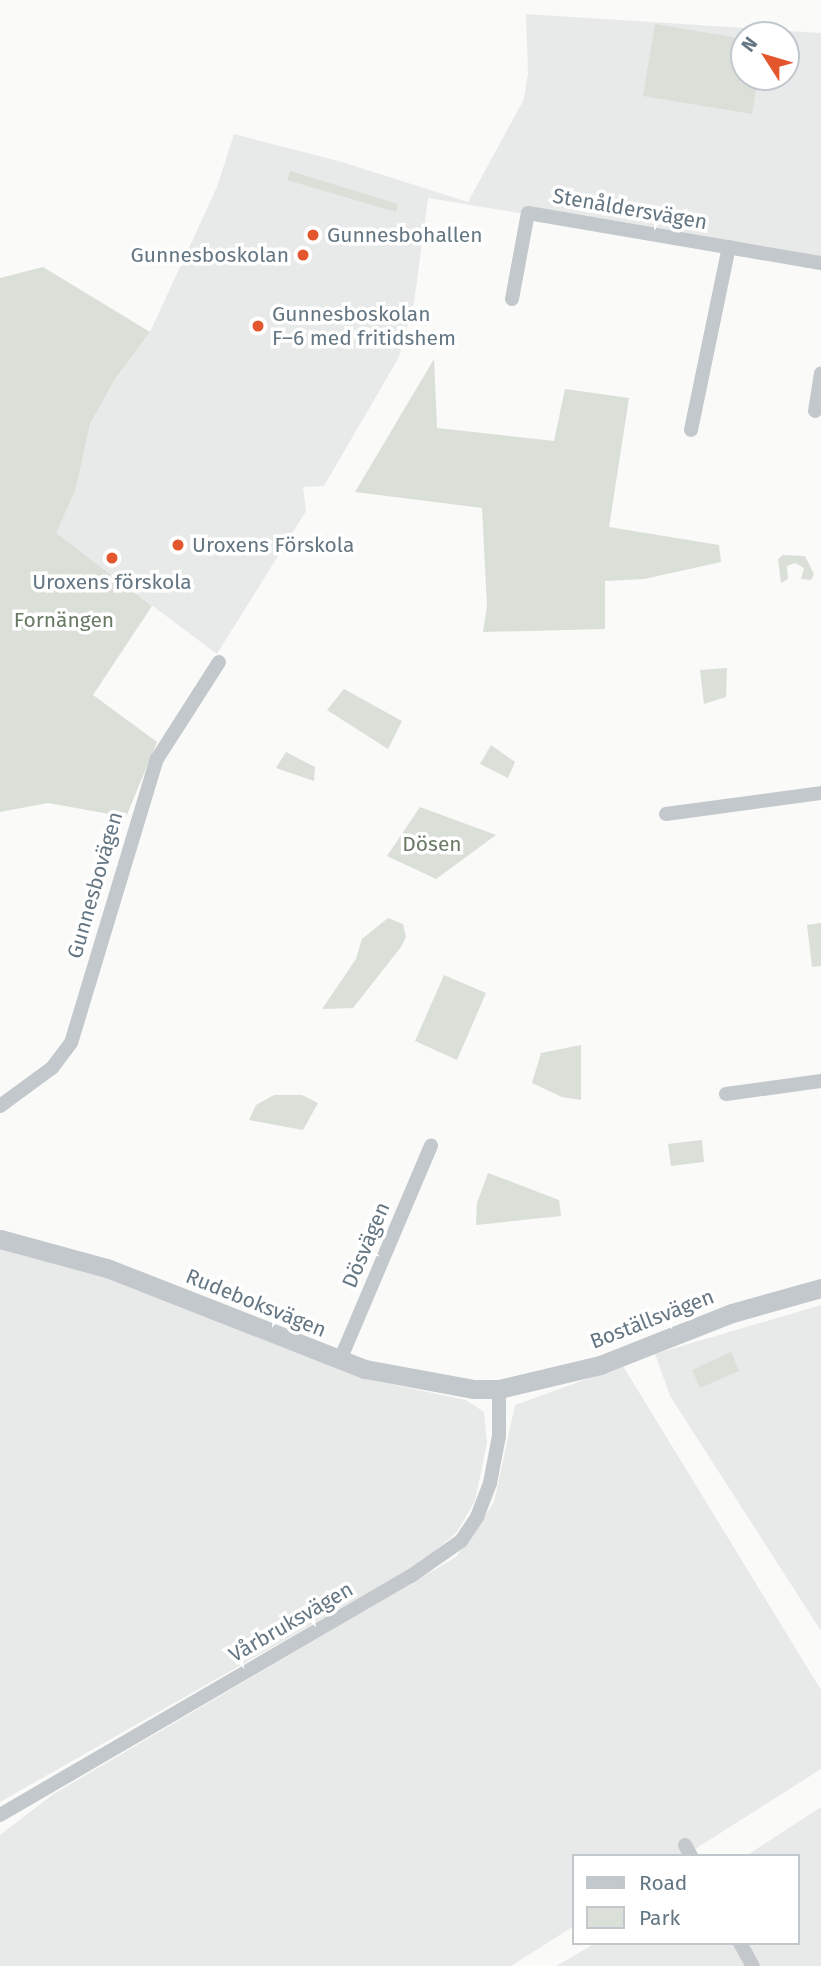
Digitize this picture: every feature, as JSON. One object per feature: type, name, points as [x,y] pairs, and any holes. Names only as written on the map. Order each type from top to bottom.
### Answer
[{"type":"street","name":"Stenåldersvägen","points":[[512,299],[528,213],[821,263]]},
{"type":"street","name":"Stenåldersvägen","points":[[691,430],[729,247]]},
{"type":"street","points":[[815,411],[821,373]]},
{"type":"street","name":"Gunnesbovägen","points":[[0,1106],[52,1068],[71,1043],[141,802],[167,739],[219,662]]},
{"type":"street","points":[[666,814],[821,793]]},
{"type":"street","points":[[726,1094],[821,1081]]},
{"type":"street","name":"Dösvägen","points":[[340,1360],[430,1146]]},
{"type":"street","name":"Rudeboksvägen","points":[[0,1239],[107,1268],[340,1360],[441,1386],[499,1389]]},
{"type":"street","name":"Boställsvägen","points":[[499,1389],[600,1365],[732,1313],[821,1288]]},
{"type":"street","name":"Vårbruksvägen","points":[[0,1815],[399,1583],[461,1541],[477,1517],[490,1483],[499,1436],[499,1389]]},
{"type":"street","points":[[741,1945],[753,1966]]},
{"type":"shaded area","name":"Gunnesboskolan","points":[[526,14],[730,27],[730,91],[800,91],[800,32],[821,33],[821,263],[428,198],[414,303],[399,357],[324,486],[303,487],[306,511],[217,654],[55,533],[76,488],[90,426],[115,379],[150,332],[217,187],[234,134],[342,162],[468,202],[524,99],[528,73]]},
{"type":"shaded area","points":[[0,1247],[116,1279],[366,1379],[466,1400],[484,1412],[487,1443],[475,1501],[457,1532],[424,1561],[0,1802]]},
{"type":"shaded area","points":[[821,1305],[821,1631],[670,1396],[655,1354]]},
{"type":"shaded area","points":[[623,1366],[821,1690],[821,1769],[687,1854],[572,1854],[572,1927],[511,1966],[0,1966],[0,1835],[52,1795],[456,1557],[494,1502],[515,1405]]},
{"type":"shaded area","points":[[821,1807],[821,1966],[556,1966],[593,1945],[800,1945],[800,1854],[749,1854]]},
{"type":"green space","points":[[655,24],[730,37],[730,91],[756,91],[752,114],[643,96]]},
{"type":"green space","points":[[290,171],[398,204],[396,212],[287,180]]},
{"type":"green space","name":"Fornängen","points":[[43,267],[150,332],[115,379],[90,425],[76,488],[56,533],[152,606],[93,695],[157,742],[126,817],[48,803],[0,812],[0,278]]},
{"type":"green space","points":[[434,359],[437,428],[554,441],[565,389],[629,398],[609,527],[719,545],[721,562],[644,579],[605,581],[605,629],[483,632],[487,606],[482,508],[355,492]]},
{"type":"green space","points":[[783,555],[805,556],[814,574],[811,580],[801,579],[804,568],[795,563],[787,566],[788,579],[781,583],[778,559]]},
{"type":"green space","points":[[727,668],[726,697],[704,704],[700,670]]},
{"type":"green space","points":[[344,689],[402,721],[388,749],[327,710]]},
{"type":"green space","points":[[491,745],[515,762],[508,778],[480,764]]},
{"type":"green space","points":[[286,752],[315,767],[314,781],[276,768]]},
{"type":"green space","name":"Dösen","points":[[420,807],[496,835],[436,879],[387,856]]},
{"type":"green space","points":[[388,918],[403,924],[406,937],[401,947],[353,1008],[322,1009],[356,959],[362,939]]},
{"type":"green space","points":[[821,923],[821,966],[812,967],[807,925]]},
{"type":"green space","points":[[444,975],[486,993],[457,1060],[415,1041]]},
{"type":"green space","points":[[581,1045],[581,1100],[562,1097],[532,1083],[541,1053]]},
{"type":"green space","points":[[274,1095],[302,1095],[318,1103],[303,1130],[249,1120],[256,1105]]},
{"type":"green space","points":[[702,1140],[704,1162],[671,1166],[668,1144]]},
{"type":"green space","points":[[488,1173],[559,1200],[561,1216],[476,1225],[477,1203]]},
{"type":"green space","points":[[731,1352],[739,1371],[700,1388],[692,1370]]},
{"type":"place","name":"Gunnesbohallen","points":[[313,235]]},
{"type":"place","name":"Gunnesboskolan","points":[[303,255]]},
{"type":"place","name":"Gunnesboskolan F–6 med fritidshem","points":[[258,326]]},
{"type":"place","name":"Uroxens Förskola","points":[[178,545]]},
{"type":"place","name":"Uroxens förskola","points":[[112,558]]}]
